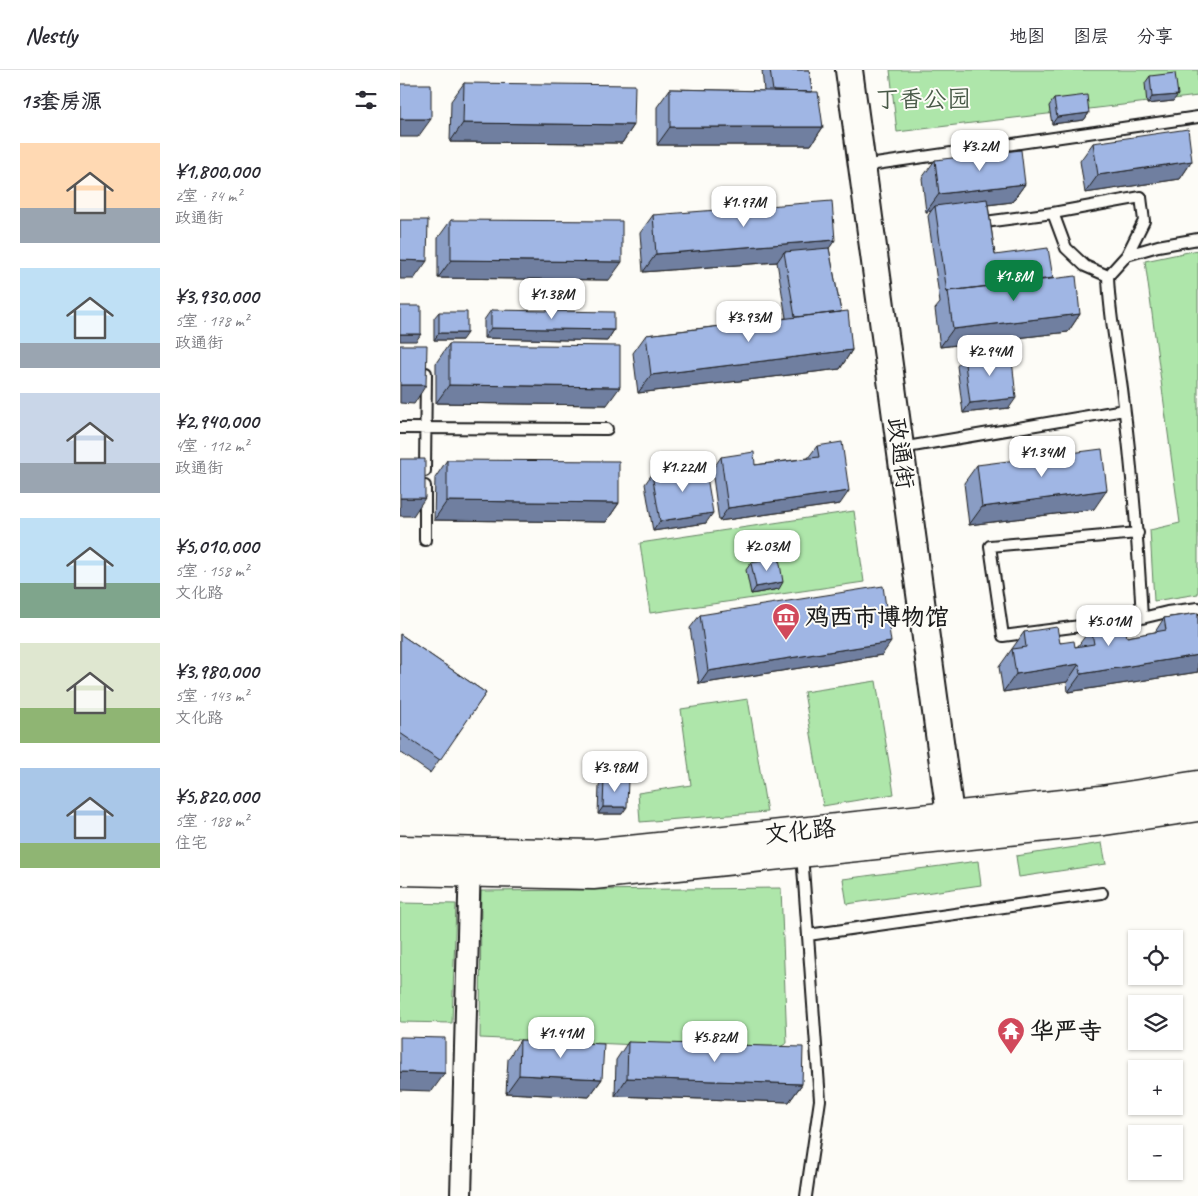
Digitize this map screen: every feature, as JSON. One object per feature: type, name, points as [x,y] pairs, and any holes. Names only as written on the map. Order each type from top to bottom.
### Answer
[{"type":"main road","name":"文化路","points":[[400,850],[470,862],[593,875],[802,853],[1101,800],[1198,785]]},
{"type":"main road","name":"文化路","points":[[400,871],[470,862],[952,826],[1104,821],[1198,807]]},
{"type":"street","name":"政通街","points":[[849,70],[952,826]]},
{"type":"street","points":[[461,1196],[470,862]]},
{"type":"lane","points":[[862,166],[1198,118]]},
{"type":"lane","points":[[985,222],[1053,213],[1141,197],[1144,221],[1127,255],[1108,276],[1109,306],[1124,410],[1138,533],[1142,618]]},
{"type":"lane","points":[[1053,213],[1066,248],[1085,266],[1108,276]]},
{"type":"lane","points":[[1127,255],[1158,246],[1198,239]]},
{"type":"lane","points":[[425,540],[426,365]]},
{"type":"lane","points":[[900,448],[1124,410]]},
{"type":"lane","points":[[400,428],[607,429]]},
{"type":"lane","points":[[1138,533],[990,546],[1003,636],[1142,618],[1167,612],[1198,608]]},
{"type":"lane","points":[[802,853],[820,1100],[806,1196]]},
{"type":"lane","points":[[808,935],[1102,893]]},
{"type":"green space","name":"丁香公园","points":[[890,70],[1198,70],[1198,96],[897,132]]},
{"type":"green space","points":[[1198,250],[1198,594],[1154,601],[1150,530],[1180,523],[1145,261]]},
{"type":"green space","points":[[854,511],[864,582],[650,613],[640,543]]},
{"type":"green space","points":[[876,681],[894,794],[823,806],[804,692]]},
{"type":"green space","points":[[748,699],[767,812],[640,822],[638,793],[691,785],[681,709]]},
{"type":"green space","points":[[1102,843],[1106,864],[1019,877],[1016,856]]},
{"type":"green space","points":[[978,861],[981,885],[847,904],[843,879]]},
{"type":"green space","points":[[781,888],[787,1043],[773,1051],[480,1038],[481,891]]},
{"type":"green space","points":[[400,903],[456,904],[452,1023],[400,1022]]},
{"type":"building","points":[[770,70],[809,70],[812,92],[773,91]]},
{"type":"building","points":[[1175,73],[1178,95],[1152,97],[1150,76]]},
{"type":"building","points":[[464,83],[635,85],[634,125],[463,123]]},
{"type":"building","points":[[400,84],[431,84],[431,119],[400,119]]},
{"type":"building","points":[[670,89],[818,92],[823,127],[670,127]]},
{"type":"building","points":[[1087,95],[1089,113],[1057,117],[1054,99]]},
{"type":"building","points":[[1188,129],[1192,161],[1098,175],[1093,143]]},
{"type":"building","points":[[1021,150],[1025,184],[939,194],[935,160]]},
{"type":"building","points":[[987,199],[995,255],[1048,248],[1053,278],[948,291],[947,293],[935,206]]},
{"type":"building","points":[[832,201],[835,240],[656,254],[653,215]]},
{"type":"building","points":[[400,220],[428,220],[427,261],[400,260]]},
{"type":"building","points":[[451,220],[622,221],[622,262],[451,260]]},
{"type":"building","points":[[829,248],[841,312],[795,317],[784,252]]},
{"type":"building","points":[[1076,276],[1080,314],[953,329],[948,291]]},
{"type":"building","points":[[400,306],[421,306],[421,334],[400,334]]},
{"type":"building","points":[[491,310],[614,312],[614,330],[491,328]]},
{"type":"building","points":[[848,311],[852,350],[651,375],[646,335]]},
{"type":"building","points":[[439,312],[467,312],[467,333],[439,333]]},
{"type":"building","points":[[449,344],[620,346],[620,387],[449,385]]},
{"type":"building","points":[[400,345],[427,345],[426,385],[400,385]]},
{"type":"building","points":[[1011,350],[1016,398],[970,403],[964,356]]},
{"type":"building","points":[[842,442],[849,491],[728,508],[721,457],[754,452],[755,465],[819,457],[817,446]]},
{"type":"building","points":[[1102,449],[1107,490],[982,507],[977,465]]},
{"type":"building","points":[[400,459],[425,459],[425,498],[400,498]]},
{"type":"building","points":[[447,460],[619,461],[619,503],[447,501]]},
{"type":"building","points":[[705,465],[713,513],[660,521],[652,474]]},
{"type":"building","points":[[779,558],[783,582],[756,587],[751,563]]},
{"type":"building","name":"鸡西市博物馆","points":[[883,586],[891,642],[708,671],[700,615]]},
{"type":"building","points":[[1198,613],[1198,655],[1081,674],[1079,664],[1016,674],[1012,649],[1026,647],[1024,632],[1057,627],[1060,643],[1074,641],[1075,647],[1094,644],[1091,628],[1124,623],[1127,637],[1166,630],[1164,618]]},
{"type":"building","points":[[400,634],[486,693],[440,760],[400,733]]},
{"type":"building","points":[[604,779],[628,780],[627,807],[603,807]]},
{"type":"building","points":[[400,1037],[445,1038],[445,1073],[400,1072]]},
{"type":"building","points":[[520,1040],[604,1044],[602,1079],[519,1075]]},
{"type":"building","points":[[628,1042],[803,1047],[802,1084],[627,1078]]},
{"type":"place","name":"鸡西市博物馆","points":[[786,641]]},
{"type":"place","name":"华严寺","points":[[1011,1055]]}]
